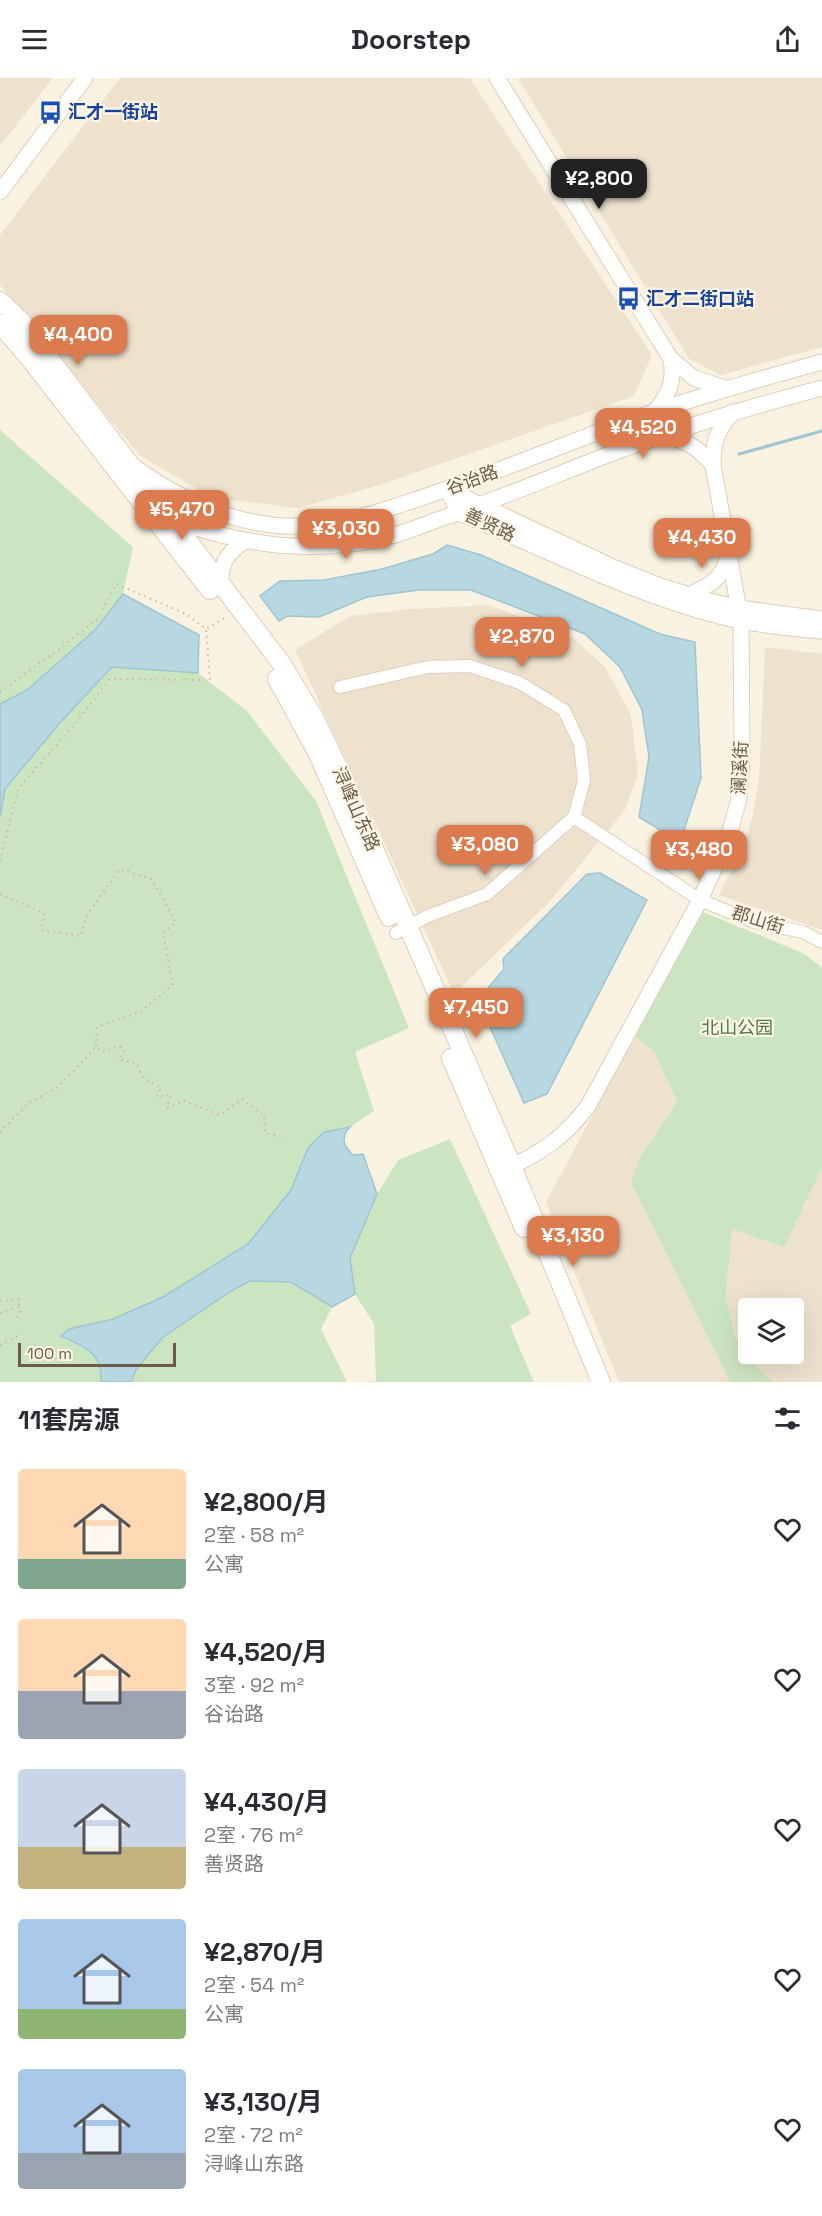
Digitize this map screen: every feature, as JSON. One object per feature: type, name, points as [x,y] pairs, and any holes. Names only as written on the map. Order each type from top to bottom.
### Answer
[{"type":"main road","name":"浔峰山东路","points":[[0,301],[21,321],[126,460],[287,696],[402,930],[601,1382]]},
{"type":"main road","name":"浔峰山东路","points":[[0,324],[30,359],[147,511],[170,527],[222,585],[281,663],[314,717],[338,765],[402,930]]},
{"type":"main road","name":"浔峰山东路","points":[[506,1169],[588,1382]]},
{"type":"street","points":[[0,192],[85,78]]},
{"type":"street","points":[[497,78],[671,359],[694,378],[726,389]]},
{"type":"street","points":[[653,413],[663,402],[671,387],[673,372],[671,359]]},
{"type":"street","name":"谷诒路","points":[[126,460],[183,496],[231,518],[279,525],[320,525],[362,516],[447,489],[653,413],[726,389],[822,362]]},
{"type":"street","name":"谷诒路","points":[[170,527],[279,546],[324,546],[379,539],[459,513],[657,437],[733,412],[822,388]]},
{"type":"street","name":"澜溪街","points":[[506,1169],[548,1148],[563,1135],[588,1106],[700,900],[728,838],[739,799],[742,759],[740,615],[713,465],[713,446],[716,435],[733,412]]},
{"type":"street","points":[[657,437],[684,441],[703,453],[713,465]]},
{"type":"street","name":"善贤路","points":[[447,489],[615,568],[740,615],[822,631]]},
{"type":"street","name":"善贤路","points":[[447,489],[459,513],[644,591],[698,610],[740,615],[822,619]]},
{"type":"street","points":[[516,523],[509,508],[511,499],[518,490]]},
{"type":"street","points":[[170,527],[191,511],[210,510]]},
{"type":"street","points":[[227,537],[231,518]]},
{"type":"street","points":[[222,585],[221,569],[225,559],[245,541]]},
{"type":"street","points":[[689,595],[721,575],[729,553]]},
{"type":"street","points":[[340,687],[428,667],[470,666],[520,683],[564,710],[580,744],[584,781],[574,817],[487,894],[428,916],[402,930]]},
{"type":"street","name":"郡山街","points":[[574,817],[700,900],[754,922],[803,932],[822,942]]},
{"type":"path","points":[[0,692],[98,618],[117,584],[186,614],[206,629],[210,680],[110,679],[18,789],[0,861]]},
{"type":"path","points":[[206,629],[232,613]]},
{"type":"path","points":[[0,894],[44,913],[41,930],[81,936],[87,915],[120,869],[152,879],[176,923],[163,932],[173,985],[140,1012],[97,1027],[96,1047],[57,1087],[30,1102],[0,1132]]},
{"type":"path","points":[[96,1047],[103,1052],[119,1046],[124,1050],[119,1059],[137,1064],[143,1078],[161,1088],[157,1097],[171,1095],[167,1108],[185,1101],[220,1115],[242,1099],[264,1115],[265,1133],[282,1137]]},
{"type":"path","points":[[0,1301],[19,1299],[16,1318]]},
{"type":"path","points":[[0,1313],[19,1307]]},
{"type":"path","points":[[0,1345],[20,1335]]},
{"type":"shaded area","points":[[0,78],[53,78],[0,146]]},
{"type":"shaded area","points":[[120,78],[470,78],[652,355],[634,396],[383,484],[298,508],[213,498],[139,455],[0,285],[0,235]]},
{"type":"shaded area","points":[[518,78],[822,78],[822,347],[721,375],[689,359]]},
{"type":"shaded area","points":[[490,605],[574,639],[605,667],[631,715],[638,774],[625,810],[550,901],[454,994],[295,650],[350,616],[410,609]]},
{"type":"shaded area","points":[[765,647],[822,654],[822,930],[719,895],[744,845],[753,814],[759,778]]},
{"type":"shaded area","points":[[635,1036],[654,1052],[677,1102],[640,1157],[631,1183],[730,1382],[619,1382],[546,1202]]},
{"type":"shaded area","points":[[822,1168],[822,1382],[773,1382],[756,1364],[804,1364],[804,1298],[738,1298],[738,1340],[734,1335],[726,1294],[732,1229],[784,1247]]},
{"type":"green space","points":[[0,430],[133,547],[123,594],[95,630],[27,690],[0,704]]},
{"type":"green space","points":[[112,667],[198,673],[247,711],[316,801],[409,1028],[355,1052],[374,1111],[350,1127],[324,1132],[308,1148],[291,1190],[248,1244],[163,1297],[113,1319],[69,1329],[62,1336],[95,1357],[101,1371],[101,1382],[0,1382],[0,817],[5,789],[58,725]]},
{"type":"green space","name":"北山公园","points":[[703,912],[805,954],[822,968],[822,1168],[784,1247],[732,1229],[726,1294],[734,1335],[738,1340],[738,1364],[756,1364],[773,1382],[730,1382],[631,1183],[640,1157],[677,1102],[654,1052],[635,1036]]},
{"type":"green space","points":[[450,1139],[531,1314],[510,1326],[534,1382],[361,1382],[376,1381],[374,1324],[355,1294],[350,1259],[377,1194],[398,1160]]},
{"type":"green space","points":[[250,1281],[291,1282],[332,1307],[321,1329],[347,1382],[131,1382],[151,1350],[165,1336],[216,1300]]},
{"type":"water","points":[[447,545],[481,555],[660,634],[695,642],[701,778],[680,842],[639,817],[649,757],[642,710],[620,667],[585,634],[471,590],[419,590],[367,597],[319,617],[287,616],[279,621],[260,596],[280,581],[324,580],[382,569],[433,554]]},
{"type":"water","points":[[123,594],[199,635],[198,673],[112,667],[58,725],[5,789],[0,817],[0,704],[27,690],[95,630]]},
{"type":"water","points":[[600,873],[647,900],[547,1094],[524,1103],[478,1000],[504,969],[503,959],[587,874]]},
{"type":"water","points":[[350,1127],[345,1134],[345,1145],[353,1155],[363,1154],[377,1194],[350,1258],[355,1294],[332,1307],[291,1282],[250,1281],[231,1291],[162,1338],[136,1370],[131,1382],[101,1382],[101,1372],[95,1357],[84,1347],[61,1336],[69,1329],[113,1319],[163,1297],[248,1244],[291,1190],[308,1148],[324,1132]]},
{"type":"waterway","points":[[739,454],[822,431]]},
{"type":"place","name":"汇才一街站","points":[[50,112]]},
{"type":"place","name":"汇才二街口站","points":[[628,299]]}]
